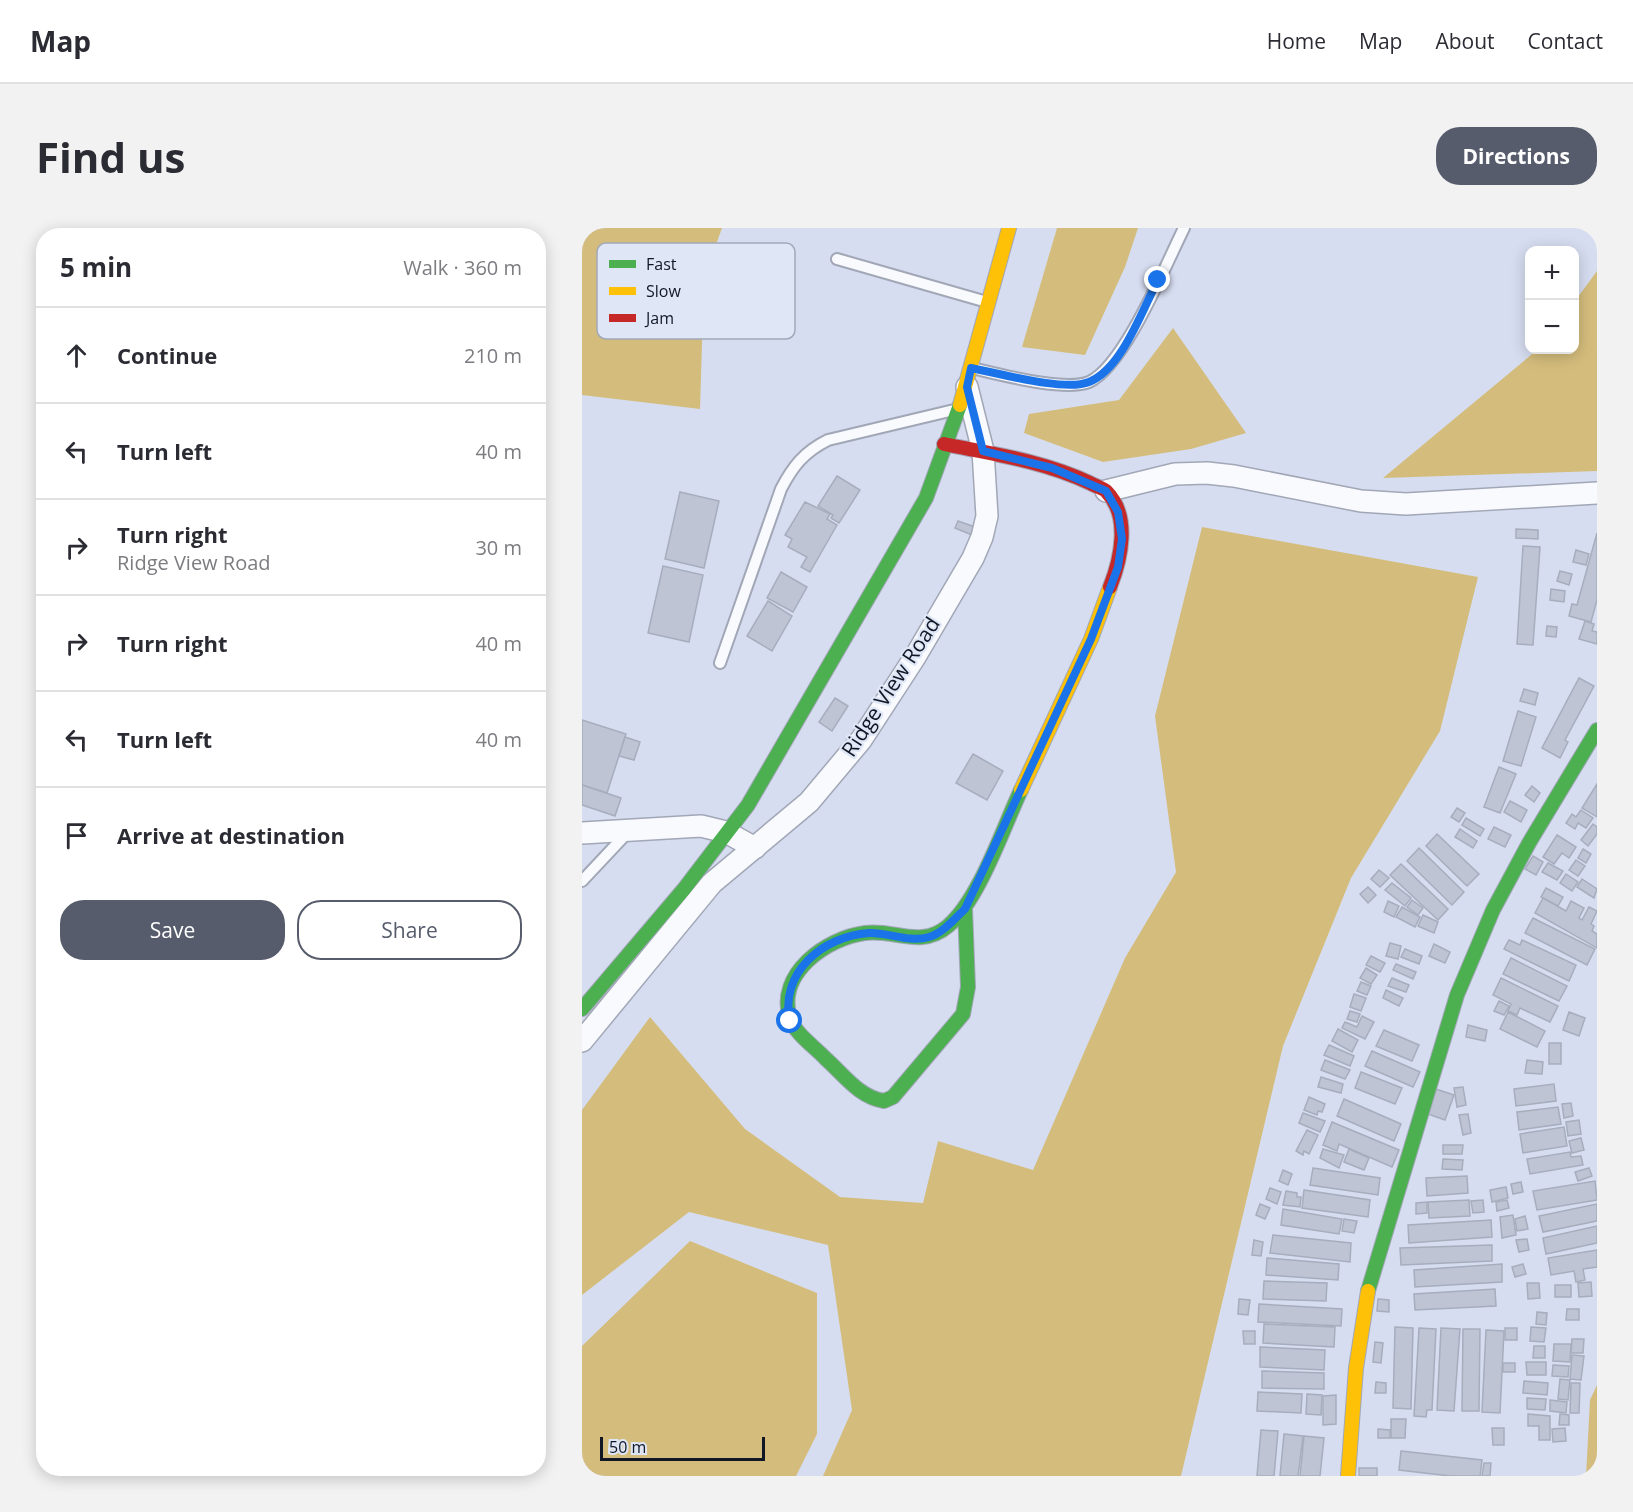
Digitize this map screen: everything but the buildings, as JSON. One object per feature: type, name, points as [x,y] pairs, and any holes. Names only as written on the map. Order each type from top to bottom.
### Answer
[{"type":"street","name":"Ridge View Road","points":[[582,1041],[712,883],[809,802],[861,740],[915,657],[973,558],[982,537],[987,516],[983,451],[965,409],[969,377],[987,302],[1009,228]]},
{"type":"street","points":[[582,1009],[684,889],[748,805],[927,498],[944,444],[965,409]]},
{"type":"street","points":[[944,444],[1052,468],[1106,491],[1175,474],[1207,473],[1234,476],[1361,501],[1406,504],[1597,494]]},
{"type":"street","points":[[965,909],[968,987],[963,1014],[893,1097],[884,1101],[872,1099],[830,1062],[790,1021],[787,1008],[790,987],[799,969],[828,945],[852,936],[869,933],[909,938],[930,937],[944,929],[965,909],[1091,639],[1118,567],[1122,539],[1118,512],[1106,491]]},
{"type":"street","points":[[1348,1476],[1356,1368],[1366,1299],[1378,1250],[1457,995],[1493,910],[1528,843],[1597,730]]},
{"type":"street","points":[[582,833],[685,825],[726,832],[756,848]]},
{"type":"lane","points":[[969,377],[1064,384],[1088,383],[1102,374],[1121,352],[1184,228]]},
{"type":"lane","points":[[837,259],[987,302]]},
{"type":"lane","points":[[720,663],[781,489],[794,465],[810,449],[828,440],[914,418],[965,409]]},
{"type":"lane","points":[[582,881],[631,829]]},
{"type":"shaded area","points":[[582,228],[722,228],[717,243],[597,243],[597,339],[702,339],[700,409],[582,395]]},
{"type":"shaded area","points":[[1057,228],[1138,228],[1125,267],[1085,355],[1022,347]]},
{"type":"shaded area","points":[[1597,271],[1597,471],[1383,478],[1532,354],[1579,354],[1579,296]]},
{"type":"shaded area","points":[[1173,328],[1246,433],[1191,449],[1103,462],[1024,433],[1029,414],[1119,400]]},
{"type":"shaded area","points":[[1202,527],[1478,577],[1440,731],[1351,878],[1283,1046],[1181,1476],[823,1476],[852,1410],[828,1245],[689,1212],[582,1295],[582,1110],[650,1017],[745,1129],[840,1197],[923,1203],[938,1141],[1033,1170],[1125,958],[1176,872],[1155,716]]},
{"type":"shaded area","points":[[690,1241],[817,1293],[817,1434],[796,1476],[582,1476],[582,1346]]},
{"type":"shaded area","points":[[1597,1385],[1597,1476],[1586,1476],[1590,1400]]},
{"type":"traffic: fast","points":[[582,1009],[684,889],[748,805],[926,498],[960,405]]},
{"type":"traffic: fast","points":[[1368,1291],[1457,995],[1493,910],[1529,843],[1597,730]]},
{"type":"traffic: fast","points":[[965,909],[968,987],[963,1014],[893,1097],[884,1101],[875,1099],[852,1084],[796,1029],[790,1018],[788,1002],[790,987],[797,973],[820,950],[850,936],[876,932],[908,937],[928,936],[948,926],[970,899],[980,882],[1021,790]]},
{"type":"traffic: slow","points":[[960,405],[1009,228]]},
{"type":"traffic: slow","points":[[1021,790],[1091,639],[1110,587]]},
{"type":"traffic: slow","points":[[1348,1476],[1356,1368],[1368,1291]]},
{"type":"traffic: jam","points":[[944,444],[1055,469],[1106,491],[1114,501],[1119,513],[1122,538],[1118,564],[1110,587]]},
{"type":"route","points":[[790,1021],[787,1008],[790,987],[799,969],[828,945],[852,936],[869,933],[909,938],[930,937],[944,929],[965,909],[1022,793],[1091,639],[1118,567],[1122,539],[1118,512],[1106,491],[1052,468],[983,451],[967,387],[971,368],[1046,382],[1088,383],[1102,374],[1121,352],[1158,280]]}]
